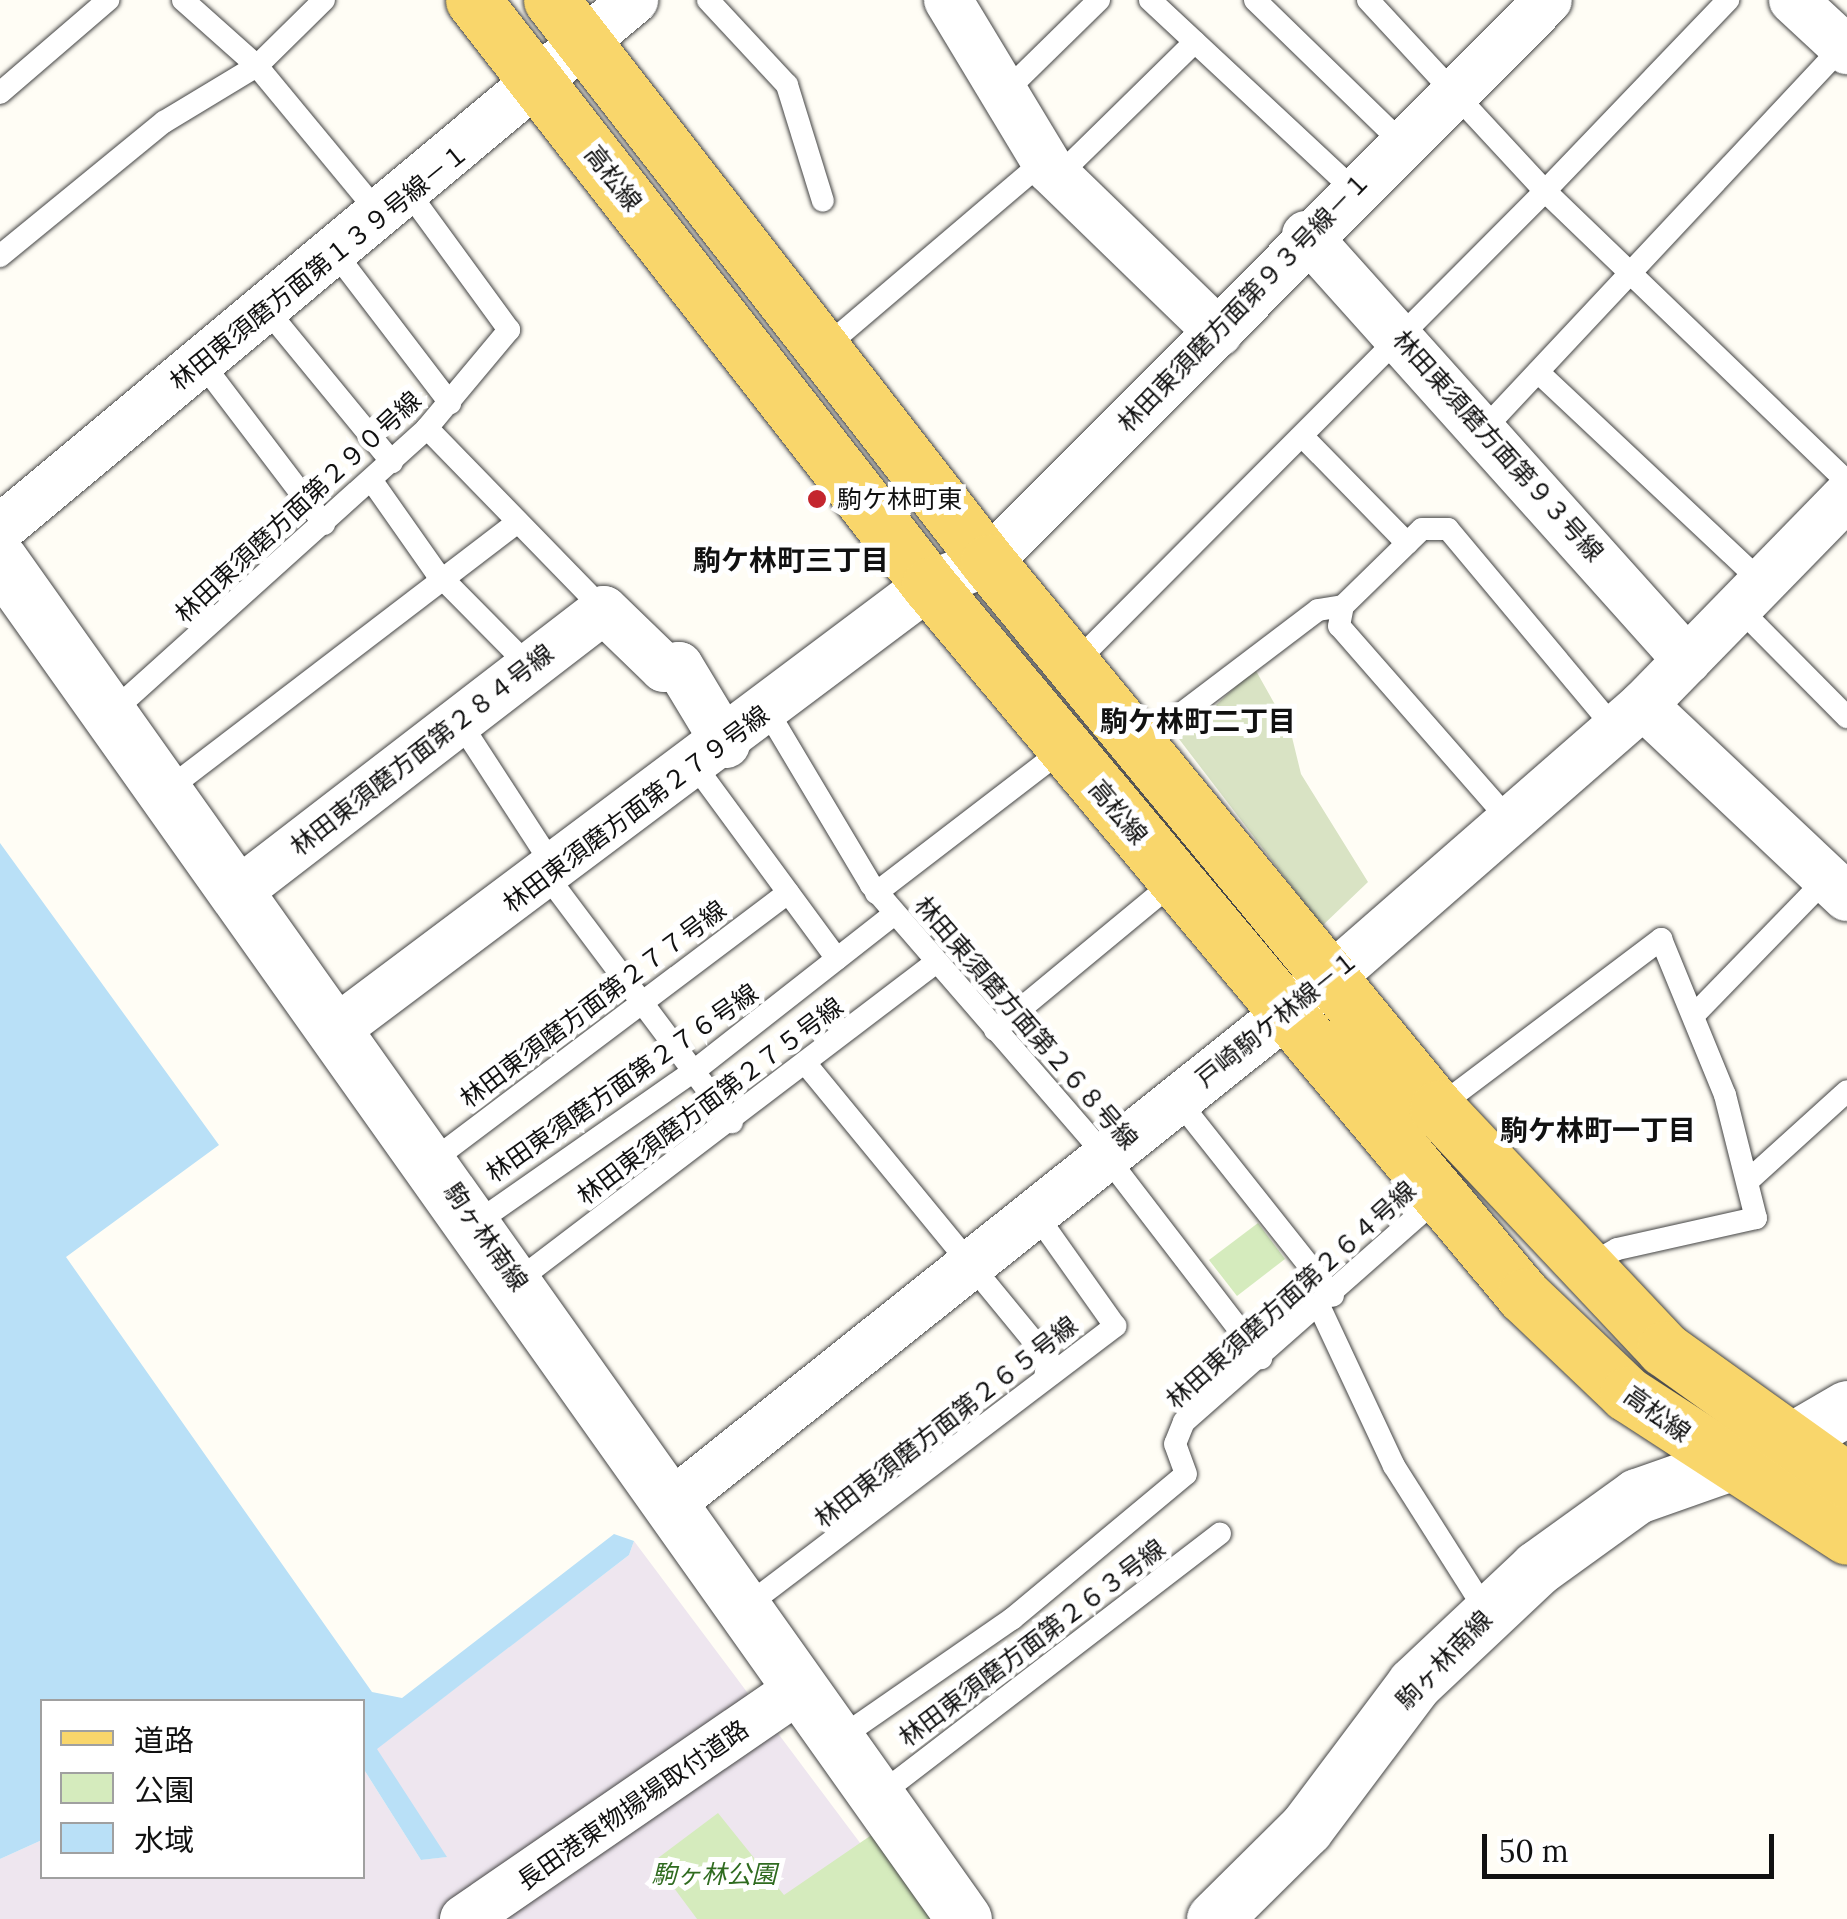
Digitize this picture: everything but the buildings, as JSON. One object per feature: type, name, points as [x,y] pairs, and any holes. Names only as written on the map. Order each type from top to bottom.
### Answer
[{"type":"main road","name":"高松線","points":[[474,0],[929,585],[1524,1296],[1602,1370],[1725,1462],[1847,1537]]},
{"type":"main road","name":"高松線","points":[[551,0],[988,562],[1437,1108],[1664,1349],[1785,1444],[1847,1480]]},
{"type":"street","name":"林田東須磨方面第１３９号線－１","points":[[0,529],[588,46],[634,0]]},
{"type":"street","points":[[948,0],[1051,169],[1218,333]]},
{"type":"street","name":"林田東須磨方面第９３号線－１","points":[[929,585],[988,562],[1218,333],[1306,235],[1548,0]]},
{"type":"street","points":[[1793,0],[1845,48]]},
{"type":"street","name":"林田東須磨方面第９３号線","points":[[1306,235],[1485,428],[1687,660]]},
{"type":"street","name":"戸崎駒ケ林線－１","points":[[673,1502],[1328,980],[1629,717],[1847,496]]},
{"type":"street","name":"駒ヶ林南線","points":[[0,560],[338,1028],[964,1919]]},
{"type":"street","name":"林田東須磨方面第２７９号線","points":[[338,1028],[711,755],[929,585]]},
{"type":"street","points":[[604,610],[664,668],[680,666],[711,755]]},
{"type":"street","name":"林田東須磨方面第２８４号線","points":[[240,890],[604,610]]},
{"type":"street","points":[[1629,717],[1840,886]]},
{"type":"street","name":"駒ヶ林南線","points":[[1214,1919],[1306,1828],[1414,1684],[1488,1614],[1636,1496],[1785,1444],[1847,1408]]},
{"type":"street","name":"長田港東物揚場取付道路","points":[[464,1919],[800,1688]]},
{"type":"lane","points":[[0,92],[108,0]]},
{"type":"lane","points":[[183,0],[258,66],[395,205]]},
{"type":"lane","points":[[0,256],[164,122],[258,66],[324,0]]},
{"type":"lane","points":[[708,0],[787,85],[823,201]]},
{"type":"lane","points":[[1004,93],[1100,0]]},
{"type":"lane","points":[[1150,0],[1353,189]]},
{"type":"lane","points":[[1255,0],[1400,142]]},
{"type":"lane","points":[[1368,0],[1450,96],[1628,275],[1847,482]]},
{"type":"lane","points":[[1074,664],[1305,439],[1398,335],[1546,191],[1728,0]]},
{"type":"lane","points":[[824,349],[1051,169],[1195,42]]},
{"type":"lane","points":[[1485,428],[1845,48]]},
{"type":"lane","name":"林田東須磨方面第２９０号線","points":[[111,712],[428,428],[509,330],[395,205]]},
{"type":"lane","points":[[336,254],[450,402]]},
{"type":"lane","points":[[267,310],[392,462]]},
{"type":"lane","points":[[202,363],[324,524]]},
{"type":"lane","points":[[1538,372],[1750,595],[1847,717]]},
{"type":"lane","points":[[428,428],[514,525],[604,610]]},
{"type":"lane","points":[[1305,439],[1407,543]]},
{"type":"lane","points":[[372,480],[443,579],[530,667]]},
{"type":"lane","points":[[167,790],[381,635],[443,579],[514,525]]},
{"type":"lane","points":[[1510,822],[1339,626],[1343,606],[1422,529],[1448,530],[1629,717]]},
{"type":"lane","points":[[1140,745],[1318,610],[1343,606]]},
{"type":"lane","name":"林田東須磨方面第２６８号線","points":[[768,712],[876,893],[1106,1156],[1260,1358]]},
{"type":"lane","points":[[460,721],[551,872],[732,1122]]},
{"type":"lane","points":[[876,893],[1065,748]]},
{"type":"lane","points":[[711,755],[788,893],[836,960]]},
{"type":"lane","points":[[995,1030],[1176,880]]},
{"type":"lane","points":[[1694,1015],[1840,886]]},
{"type":"lane","name":"林田東須磨方面第２７７号線","points":[[432,1161],[788,893]]},
{"type":"lane","name":"林田東須磨方面第２７６号線","points":[[476,1223],[694,1072],[894,914]]},
{"type":"lane","points":[[1437,1108],[1661,939],[1694,1015],[1748,1180],[1756,1218],[1617,1250],[1584,1268]]},
{"type":"lane","name":"林田東須磨方面第２７５号線","points":[[516,1281],[732,1122],[935,963]]},
{"type":"lane","points":[[806,1064],[1048,1359],[1045,1379]]},
{"type":"lane","points":[[1748,1180],[1847,1092]]},
{"type":"lane","points":[[1177,1099],[1327,1302],[1394,1466],[1488,1614]]},
{"type":"lane","name":"林田東須磨方面第２６４号線","points":[[837,1740],[1012,1619],[1186,1474],[1175,1444],[1184,1422],[1327,1302],[1441,1195]]},
{"type":"lane","name":"林田東須磨方面第２６５号線","points":[[745,1607],[1115,1326],[1034,1214]]},
{"type":"lane","name":"林田東須磨方面第２６３号線","points":[[878,1796],[1220,1534]]},
{"type":"shaded area","points":[[634,1541],[917,1919],[0,1919],[0,1859],[40,1841],[40,1879],[365,1879],[365,1771],[421,1860],[446,1857],[376,1749],[629,1555]]},
{"type":"green space","points":[[1255,669],[1291,733],[1301,774],[1368,882],[1322,926],[1179,739]]},
{"type":"green space","points":[[1258,1223],[1285,1259],[1237,1296],[1209,1260]]},
{"type":"green space","name":"駒ヶ林公園","points":[[718,1813],[784,1895],[873,1834],[934,1919],[697,1919],[654,1861]]},
{"type":"water","points":[[0,843],[219,1145],[66,1257],[372,1692],[402,1698],[614,1534],[634,1541],[629,1555],[377,1749],[447,1857],[421,1860],[365,1771],[365,1699],[40,1699],[40,1841],[0,1859]]},
{"type":"place","name":"駒ケ林町東","points":[[817,499]]},
{"type":"district","name":"駒ケ林町三丁目","points":[[791,560]]},
{"type":"district","name":"駒ケ林町二丁目","points":[[1198,721]]},
{"type":"district","name":"駒ケ林町一丁目","points":[[1598,1130]]}]
